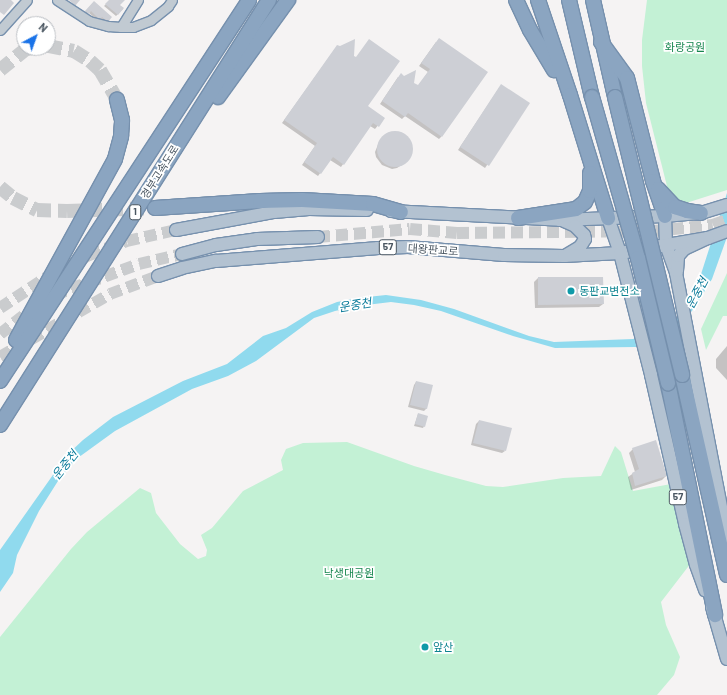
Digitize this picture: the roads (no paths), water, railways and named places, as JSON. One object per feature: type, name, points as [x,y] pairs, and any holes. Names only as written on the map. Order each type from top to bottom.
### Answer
[{"type":"highway","points":[[170,119],[239,0]]},
{"type":"highway","name":"경부고속도로","points":[[0,381],[249,0]]},
{"type":"highway","name":"경부고속도로","points":[[0,424],[269,0]]},
{"type":"highway","points":[[156,179],[250,54],[288,0]]},
{"type":"highway","points":[[516,0],[530,30],[570,95]]},
{"type":"highway","points":[[538,0],[588,151],[608,218]]},
{"type":"highway","points":[[569,0],[592,97],[638,258],[668,383],[715,615]]},
{"type":"highway","points":[[593,0],[682,375],[727,575]]},
{"type":"highway","points":[[602,42],[627,78],[653,181],[665,216]]},
{"type":"highway","points":[[0,368],[115,159],[121,136],[122,120],[117,100]]},
{"type":"highway","points":[[518,218],[576,209],[585,202],[590,191],[591,179],[588,151]]},
{"type":"highway","points":[[653,181],[662,195],[675,207],[701,213]]},
{"type":"highway","points":[[155,208],[260,201],[302,200],[373,204],[401,212]]},
{"type":"main road","points":[[176,230],[224,220],[309,209],[560,220],[665,216],[701,213],[727,205]]},
{"type":"main road","points":[[665,216],[666,245],[677,278],[727,538]]},
{"type":"main road","points":[[608,218],[620,253]]},
{"type":"main road","points":[[560,220],[575,226],[584,234],[585,239],[580,247],[564,256]]},
{"type":"main road","name":"대왕판교로","points":[[158,276],[182,268],[216,261],[378,248],[408,247],[504,255],[564,256],[620,253],[666,245],[694,243],[727,231]]},
{"type":"main road","points":[[182,254],[216,245],[257,239],[318,237]]},
{"type":"main road","points":[[677,278],[678,256],[694,243]]},
{"type":"main road","name":"57","points":[[620,253],[651,375],[684,524],[696,565],[715,615]]},
{"type":"main road","points":[[715,615],[727,659]]},
{"type":"street","points":[[0,30],[27,0]]},
{"type":"street","points":[[56,0],[89,21],[108,26],[121,27],[133,27],[151,20],[168,6],[172,0]]},
{"type":"street","points":[[121,27],[138,0]]},
{"type":"water","name":"운중천","points":[[727,193],[727,237],[712,279],[695,307],[680,326],[666,338],[636,347],[555,348],[513,336],[441,311],[391,302],[358,306],[335,311],[314,318],[256,361],[228,376],[192,389],[115,431],[75,460],[58,481],[39,511],[17,555],[13,573],[0,592],[0,550],[67,455],[83,440],[113,417],[183,381],[227,364],[263,336],[286,328],[312,312],[337,302],[358,298],[386,295],[421,300],[454,309],[529,336],[554,342],[633,339],[656,333],[675,320],[694,296]]},
{"type":"tunnel","points":[[56,48],[74,51],[90,61],[100,70],[117,100]]},
{"type":"tunnel","points":[[0,70],[17,56]]},
{"type":"tunnel","points":[[0,187],[13,198],[37,210],[67,211],[155,208]]},
{"type":"tunnel","points":[[318,237],[410,229],[457,233],[654,231],[713,225],[727,220]]},
{"type":"tunnel","points":[[0,308],[47,277],[89,255],[127,241],[176,230]]},
{"type":"tunnel","points":[[54,295],[139,264],[182,254]]},
{"type":"tunnel","points":[[0,357],[110,294],[158,276]]},
{"type":"tunnel","points":[[0,334],[32,309]]},
{"type":"place","name":"동판교변전소","points":[[571,291]]},
{"type":"place","name":"앞산","points":[[425,647]]},
{"type":"park label","name":"화랑공원","points":[[685,47]]},
{"type":"park label","name":"낙생대공원","points":[[349,573]]}]
